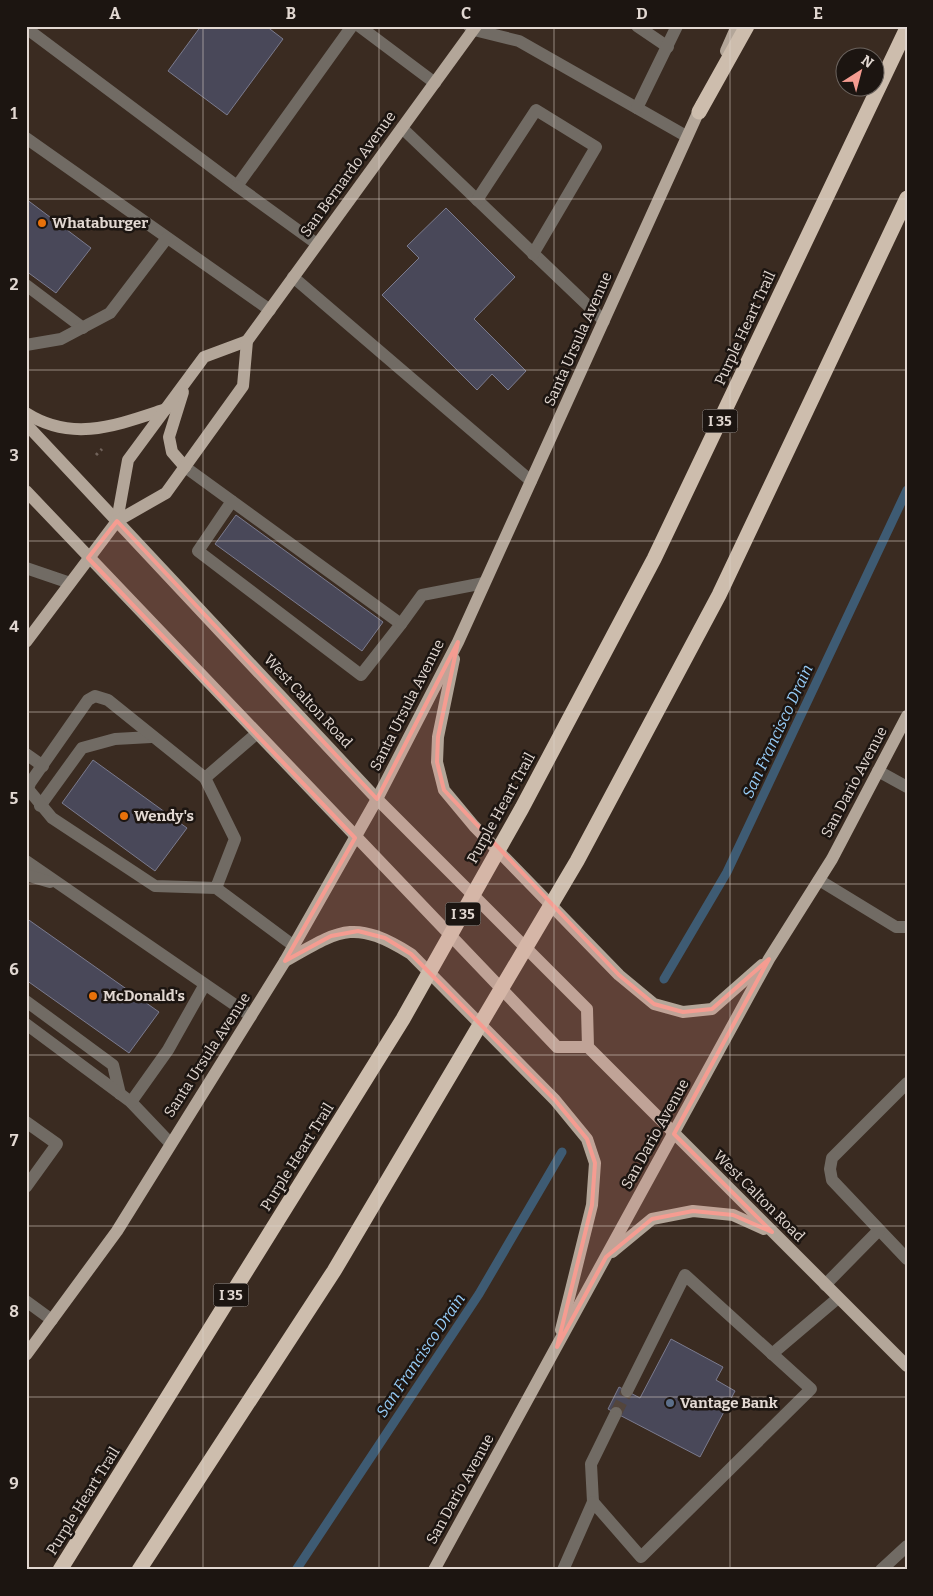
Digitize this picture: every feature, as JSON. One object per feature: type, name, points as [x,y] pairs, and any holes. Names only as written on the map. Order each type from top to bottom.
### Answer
[{"type":"highway","points":[[699,112],[747,26]]},
{"type":"highway","name":"Purple Heart Trail","points":[[60,1570],[403,1019],[522,808],[654,559],[907,28]]},
{"type":"highway","points":[[139,1570],[334,1271],[577,861],[719,595],[907,198]]},
{"type":"main road","name":"Santa Ursula Avenue","points":[[26,1355],[117,1231],[285,961],[377,799],[458,642],[737,26]]},
{"type":"main road","name":"San Bernardo Avenue","points":[[247,341],[435,83],[473,27]]},
{"type":"main road","points":[[26,642],[116,521],[166,493],[243,386],[247,341],[204,357],[128,460],[116,521]]},
{"type":"main road","points":[[185,467],[172,452],[169,437],[187,380]]},
{"type":"main road","points":[[26,412],[59,428],[98,430],[166,409]]},
{"type":"main road","name":"West Calton Road","points":[[26,424],[377,799],[587,1009],[588,1047],[907,1366]]},
{"type":"main road","points":[[26,491],[557,1048],[588,1047]]},
{"type":"main road","points":[[458,642],[438,737],[437,762],[444,790],[474,826],[605,961],[654,1004],[683,1012],[712,1009],[769,959]]},
{"type":"main road","name":"San Dario Avenue","points":[[434,1570],[769,959],[819,880],[907,716]]},
{"type":"main road","points":[[285,961],[330,936],[358,931],[385,938],[410,954],[555,1100],[587,1139],[595,1163],[592,1205],[557,1347]]},
{"type":"main road","points":[[606,1257],[652,1220],[692,1211],[733,1215],[772,1232]]},
{"type":"lane","points":[[237,186],[352,26]]},
{"type":"lane","points":[[359,26],[435,83]]},
{"type":"lane","points":[[637,26],[668,47]]},
{"type":"lane","points":[[637,108],[677,26]]},
{"type":"lane","points":[[473,27],[519,41],[686,136]]},
{"type":"lane","points":[[26,28],[237,186],[318,244]]},
{"type":"lane","points":[[477,200],[536,110],[596,148],[533,254]]},
{"type":"lane","points":[[402,128],[604,321]]},
{"type":"lane","points":[[26,138],[270,310]]},
{"type":"lane","points":[[28,343],[61,339],[110,314],[167,238]]},
{"type":"lane","points":[[293,278],[531,481]]},
{"type":"lane","points":[[26,285],[83,328]]},
{"type":"lane","points":[[185,467],[401,624]]},
{"type":"lane","points":[[232,501],[198,551],[361,675],[422,595],[484,583]]},
{"type":"lane","points":[[26,568],[70,583]]},
{"type":"lane","points":[[216,888],[235,839],[205,778],[151,737],[108,700],[95,696],[88,700],[30,783],[28,789],[40,806],[52,818],[155,886],[216,888],[294,946]]},
{"type":"lane","points":[[205,778],[256,734]]},
{"type":"lane","points":[[40,806],[82,748],[116,739],[151,737]]},
{"type":"lane","points":[[26,754],[42,766]]},
{"type":"lane","points":[[878,771],[907,787]]},
{"type":"lane","points":[[26,862],[204,986],[251,1016]]},
{"type":"lane","points":[[27,876],[62,886]]},
{"type":"lane","points":[[819,880],[903,930]]},
{"type":"lane","points":[[131,1102],[168,1050],[204,986]]},
{"type":"lane","points":[[26,1001],[113,1065],[120,1094]]},
{"type":"lane","points":[[26,1024],[131,1102],[170,1144]]},
{"type":"lane","points":[[907,1083],[832,1158],[830,1169],[832,1180],[907,1259]]},
{"type":"lane","points":[[26,1122],[57,1144],[26,1187]]},
{"type":"lane","points":[[825,1285],[879,1230]]},
{"type":"lane","points":[[594,1502],[641,1557],[812,1389],[685,1275],[627,1391]]},
{"type":"lane","points":[[772,1354],[838,1298]]},
{"type":"lane","points":[[26,1301],[52,1320]]},
{"type":"lane","points":[[563,1570],[594,1502],[591,1464],[616,1413]]},
{"type":"lane","points":[[880,1570],[907,1546]]},
{"type":"path","points":[[96,455],[102,449]]},
{"type":"highlighted area","points":[[117,521],[377,799],[458,642],[438,737],[437,762],[444,790],[619,975],[654,1004],[683,1012],[712,1009],[769,959],[674,1134],[772,1232],[733,1215],[693,1211],[652,1219],[606,1257],[557,1347],[592,1205],[595,1163],[587,1139],[555,1100],[411,954],[385,938],[358,931],[331,936],[285,961],[355,838],[88,558]]},
{"type":"building","points":[[201,26],[266,26],[283,39],[227,115],[168,71]]},
{"type":"building","name":"Whataburger","points":[[26,199],[91,248],[56,293],[26,271]]},
{"type":"building","points":[[446,208],[515,277],[474,319],[526,371],[508,390],[492,374],[477,390],[382,295],[419,258],[407,246]]},
{"type":"building","points":[[236,515],[383,622],[362,651],[215,544]]},
{"type":"building","name":"Wendy's","points":[[93,760],[187,828],[155,871],[62,803]]},
{"type":"building","name":"McDonald's","points":[[26,918],[159,1012],[129,1053],[26,980]]},
{"type":"building","name":"Vantage Bank","points":[[671,1339],[723,1367],[716,1380],[735,1391],[700,1457],[608,1409],[619,1387],[640,1398]]},
{"type":"waterway","name":"San Francisco Drain","points":[[664,979],[727,872],[907,490]]},
{"type":"waterway","name":"San Francisco Drain","points":[[296,1570],[479,1294],[562,1152]]},
{"type":"tunnel","points":[[616,1413],[627,1391]]},
{"type":"place","name":"Whataburger","points":[[42,223]]},
{"type":"place","name":"Wendy's","points":[[124,816]]},
{"type":"place","name":"McDonald's","points":[[93,996]]},
{"type":"place","name":"Vantage Bank","points":[[670,1403]]}]
